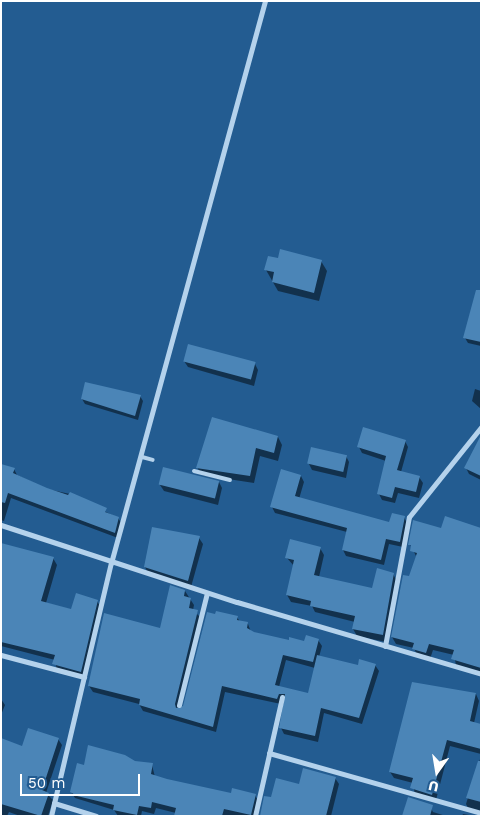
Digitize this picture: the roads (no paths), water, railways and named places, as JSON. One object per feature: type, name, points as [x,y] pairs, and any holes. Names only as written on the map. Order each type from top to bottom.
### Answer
[{"type":"street","points":[[50,816],[111,563],[142,457],[265,1]]},
{"type":"street","points":[[385,646],[409,517],[481,427]]},
{"type":"street","points":[[1,525],[111,563],[207,593],[481,674]]},
{"type":"street","points":[[179,705],[207,593]]},
{"type":"street","points":[[1,655],[84,677]]},
{"type":"street","points":[[255,816],[282,697]]},
{"type":"street","points":[[269,753],[481,813]]},
{"type":"street","points":[[54,803],[96,816]]},
{"type":"lane","points":[[142,457],[153,460]]},
{"type":"lane","points":[[194,471],[230,480]]}]
